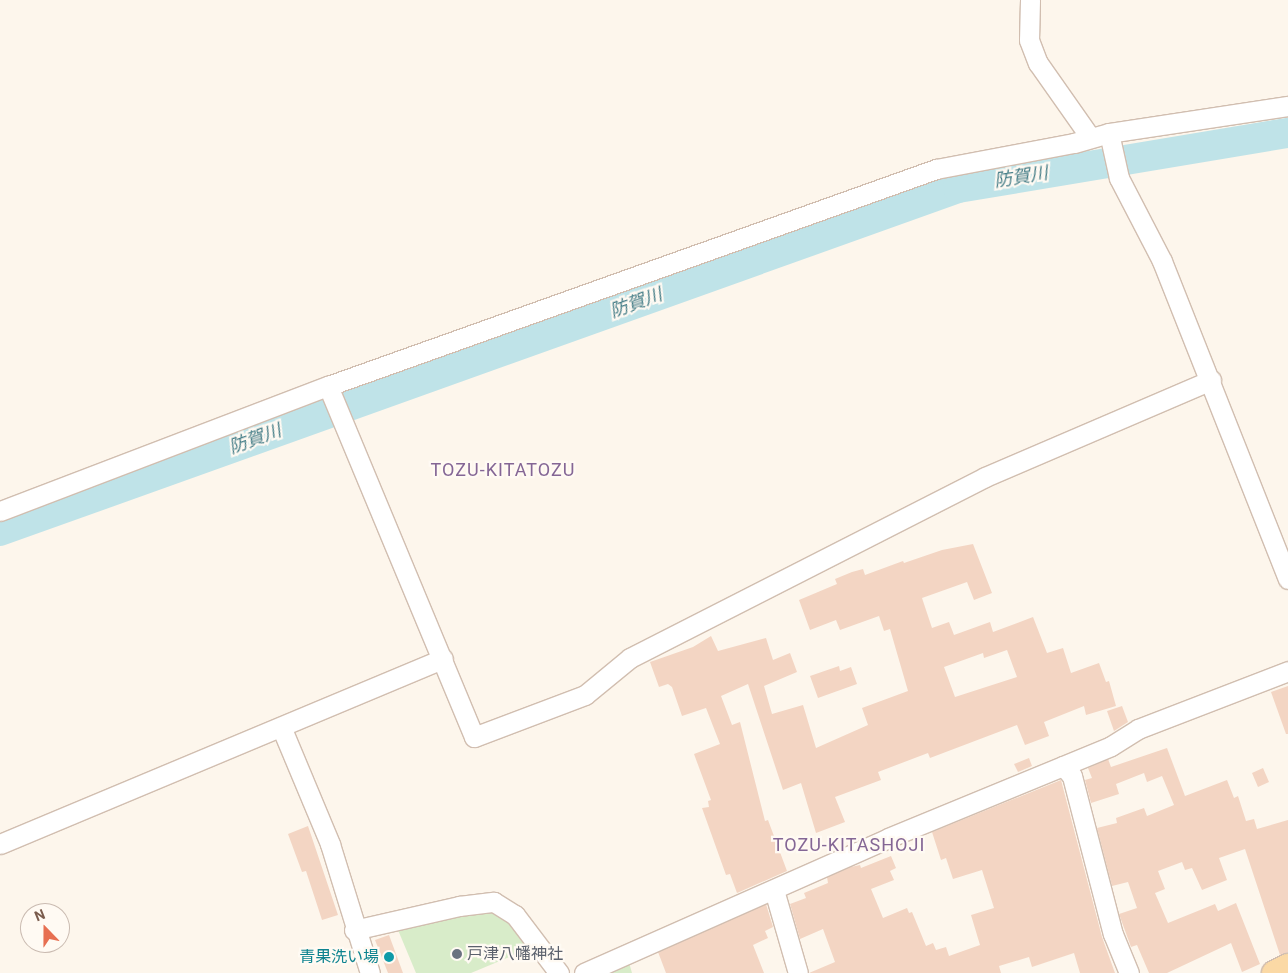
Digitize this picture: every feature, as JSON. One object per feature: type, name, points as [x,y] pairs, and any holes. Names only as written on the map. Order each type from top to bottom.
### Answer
[{"type":"main road","points":[[1274,973],[1288,966]]},
{"type":"street","points":[[1030,0],[1029,40],[1038,63],[1090,137]]},
{"type":"street","points":[[0,511],[328,386],[936,169],[1074,143],[1090,137],[1110,137],[1288,106]]},
{"type":"street","points":[[1110,137],[1119,178],[1162,261],[1211,380],[1288,579]]},
{"type":"street","points":[[328,386],[474,737],[586,695],[630,658],[985,477],[1211,380]]},
{"type":"street","points":[[0,844],[282,728],[443,659]]},
{"type":"street","points":[[584,973],[888,838],[1111,746],[1138,729],[1288,671]]},
{"type":"street","points":[[282,728],[330,844],[354,930],[370,973]]},
{"type":"street","points":[[1063,766],[1072,776],[1114,934],[1128,973]]},
{"type":"street","points":[[774,890],[798,973]]},
{"type":"street","points":[[354,930],[366,930],[459,906],[494,902],[515,915],[559,973]]},
{"type":"green space","name":"戸津八幡神社","points":[[499,909],[531,948],[471,973],[416,973],[398,930],[462,912]]},
{"type":"green space","points":[[628,959],[632,973],[598,973]]},
{"type":"building","points":[[973,544],[992,593],[974,600],[967,582],[922,598],[932,628],[949,622],[954,635],[990,622],[993,632],[1033,617],[1047,653],[1063,648],[1071,673],[1099,663],[1106,682],[1109,681],[1116,706],[1086,715],[1084,706],[1044,722],[1049,736],[1025,745],[1017,725],[930,758],[928,753],[878,772],[881,780],[835,797],[845,822],[816,833],[801,783],[783,790],[748,684],[721,696],[732,725],[740,722],[765,821],[768,820],[787,871],[737,893],[730,874],[726,875],[702,808],[709,807],[708,801],[711,800],[694,754],[720,744],[706,708],[682,716],[672,687],[668,684],[659,687],[650,662],[693,647],[711,636],[718,651],[766,638],[773,660],[790,653],[797,672],[764,686],[772,714],[803,705],[816,748],[868,725],[862,708],[908,691],[890,629],[884,631],[879,616],[840,630],[836,620],[810,630],[799,600],[837,584],[835,579],[852,572],[863,569],[865,575],[903,561],[904,563],[942,550]],"holes":[[[1007,650],[1017,677],[955,697],[944,667],[983,653],[984,658]]]},
{"type":"building","points":[[839,666],[840,671],[851,667],[857,684],[818,698],[810,676]]},
{"type":"building","points":[[1288,686],[1288,734],[1286,734],[1271,692]]},
{"type":"building","points":[[1122,706],[1128,722],[1114,731],[1107,711]]},
{"type":"building","points":[[1167,748],[1185,796],[1227,780],[1234,798],[1238,796],[1246,821],[1254,819],[1257,829],[1288,820],[1288,952],[1280,955],[1245,849],[1219,858],[1227,880],[1202,890],[1192,868],[1185,870],[1182,862],[1158,871],[1165,889],[1155,893],[1168,923],[1215,904],[1218,911],[1236,903],[1260,964],[1242,972],[1231,943],[1167,973],[1149,973],[1137,945],[1131,947],[1119,914],[1137,908],[1128,882],[1112,886],[1097,828],[1117,823],[1116,818],[1144,808],[1147,816],[1174,805],[1162,776],[1147,782],[1144,773],[1116,784],[1119,794],[1091,803],[1085,780],[1092,778],[1088,768],[1108,759],[1111,767]]},
{"type":"building","points":[[1029,758],[1032,766],[1018,772],[1014,764]]},
{"type":"building","points":[[1263,768],[1269,782],[1258,787],[1252,773]]},
{"type":"building","points":[[1061,780],[1102,937],[1115,973],[1080,973],[1074,953],[1032,967],[1029,957],[999,966],[1001,973],[809,973],[835,962],[823,929],[800,939],[790,904],[806,898],[804,893],[828,883],[827,877],[851,867],[860,865],[861,868],[891,856],[896,868],[890,871],[894,880],[871,889],[883,918],[907,908],[909,913],[912,912],[926,946],[933,943],[936,950],[946,947],[949,956],[980,945],[971,915],[994,908],[982,870],[953,879],[946,858],[941,860],[932,832]]},
{"type":"building","points":[[308,826],[338,915],[322,920],[306,871],[302,872],[288,834]]},
{"type":"building","points":[[766,904],[773,927],[765,931],[768,938],[753,945],[764,973],[666,973],[658,952]]},
{"type":"building","name":"青果洗い場","points":[[389,935],[403,973],[388,973],[375,940]]},
{"type":"waterway","name":"防賀川","points":[[0,531],[958,188],[1288,133]]},
{"type":"place","name":"戸津八幡神社","points":[[457,954]]},
{"type":"place","name":"青果洗い場","points":[[389,957]]},
{"type":"district","name":"TOZU-KITATOZU","points":[[503,470]]},
{"type":"district","name":"TOZU-KITASHOJI","points":[[849,845]]}]
